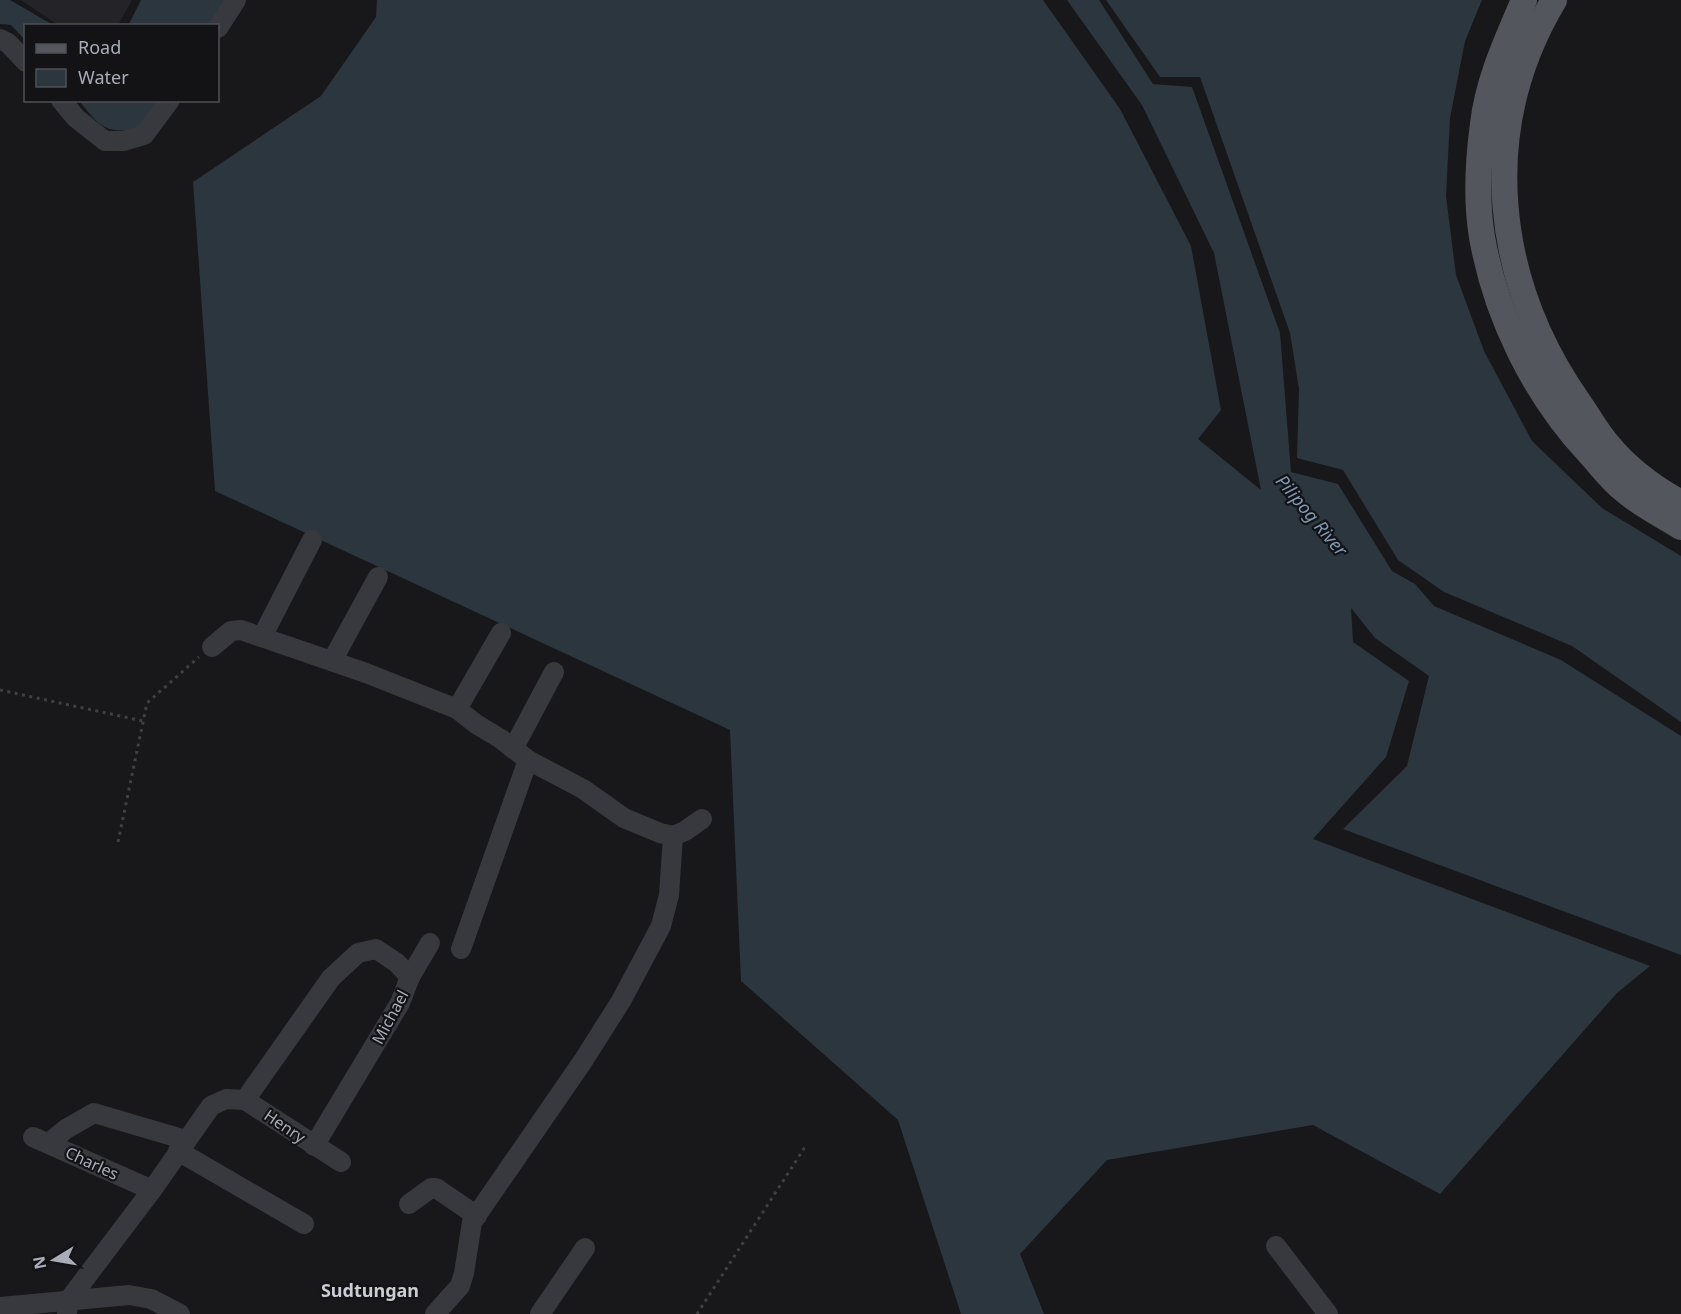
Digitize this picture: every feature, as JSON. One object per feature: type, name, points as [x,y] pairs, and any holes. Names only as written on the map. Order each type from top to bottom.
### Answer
[{"type":"main road","points":[[1524,0],[1497,63],[1483,123],[1479,187],[1482,236],[1490,272],[1510,331],[1540,388],[1573,436],[1622,489],[1681,527]]},
{"type":"main road","points":[[1554,0],[1522,67],[1507,128],[1503,190],[1514,266],[1533,321],[1563,380],[1603,437],[1634,472],[1656,489],[1681,503]]},
{"type":"street","points":[[219,26],[236,0]]},
{"type":"street","points":[[0,39],[8,43],[24,60]]},
{"type":"street","points":[[63,102],[76,118],[105,141],[124,141],[144,135],[169,102]]},
{"type":"street","points":[[262,637],[312,540]]},
{"type":"street","points":[[332,661],[378,577]]},
{"type":"street","points":[[212,647],[231,631],[236,630],[332,661],[458,709],[521,754],[583,789],[624,818],[660,833],[673,836],[702,819]]},
{"type":"street","points":[[458,709],[501,633]]},
{"type":"street","points":[[461,949],[521,754],[554,672]]},
{"type":"street","points":[[435,1314],[460,1286],[472,1222],[621,1001],[661,926],[669,895],[673,836]]},
{"type":"street","points":[[410,977],[430,943]]},
{"type":"street","name":"Michael","points":[[236,1099],[332,978],[358,953],[376,949],[397,963],[410,977],[400,1003],[314,1146]]},
{"type":"street","points":[[68,1308],[211,1106],[236,1099]]},
{"type":"street","name":"Henry","points":[[236,1099],[341,1162]]},
{"type":"street","name":"Charles","points":[[152,1190],[41,1140],[94,1113],[182,1145]]},
{"type":"street","points":[[182,1145],[304,1224]]},
{"type":"street","points":[[409,1204],[431,1188],[436,1188],[477,1216]]},
{"type":"street","points":[[1276,1246],[1328,1314]]},
{"type":"street","points":[[540,1314],[585,1248]]},
{"type":"street","points":[[0,1306],[68,1308],[103,1305],[129,1295],[151,1299],[180,1314]]},
{"type":"path","points":[[118,842],[147,703],[212,647]]},
{"type":"path","points":[[0,690],[143,721]]},
{"type":"path","points":[[697,1314],[805,1148]]},
{"type":"shaded area","points":[[21,0],[132,0],[119,24],[57,24]]},
{"type":"water","points":[[0,0],[10,0],[51,24],[24,24],[24,39],[11,25],[0,24]]},
{"type":"water","points":[[141,0],[233,0],[218,24],[129,24]]},
{"type":"water","name":"Pilipog River","points":[[377,0],[1043,0],[1120,109],[1191,246],[1221,410],[1198,439],[1261,490],[1214,253],[1142,105],[1067,0],[1099,0],[1153,84],[1192,87],[1280,333],[1291,472],[1338,484],[1392,571],[1415,584],[1434,606],[1561,660],[1681,736],[1681,955],[1343,829],[1407,766],[1429,676],[1375,638],[1351,608],[1353,642],[1409,681],[1386,757],[1313,839],[1650,966],[1617,993],[1440,1194],[1313,1125],[1107,1160],[1020,1254],[1044,1314],[961,1314],[898,1120],[741,981],[730,730],[215,491],[193,182],[321,96],[376,17]]},
{"type":"water","points":[[1106,0],[1482,0],[1465,41],[1450,118],[1446,196],[1456,275],[1484,351],[1532,441],[1602,508],[1681,556],[1681,722],[1572,646],[1444,592],[1398,560],[1343,470],[1297,458],[1299,389],[1290,333],[1200,77],[1160,77]]},
{"type":"water","points":[[80,102],[167,102],[139,130],[110,129],[93,117]]},
{"type":"district","name":"Sudtungan","points":[[370,1290]]}]
